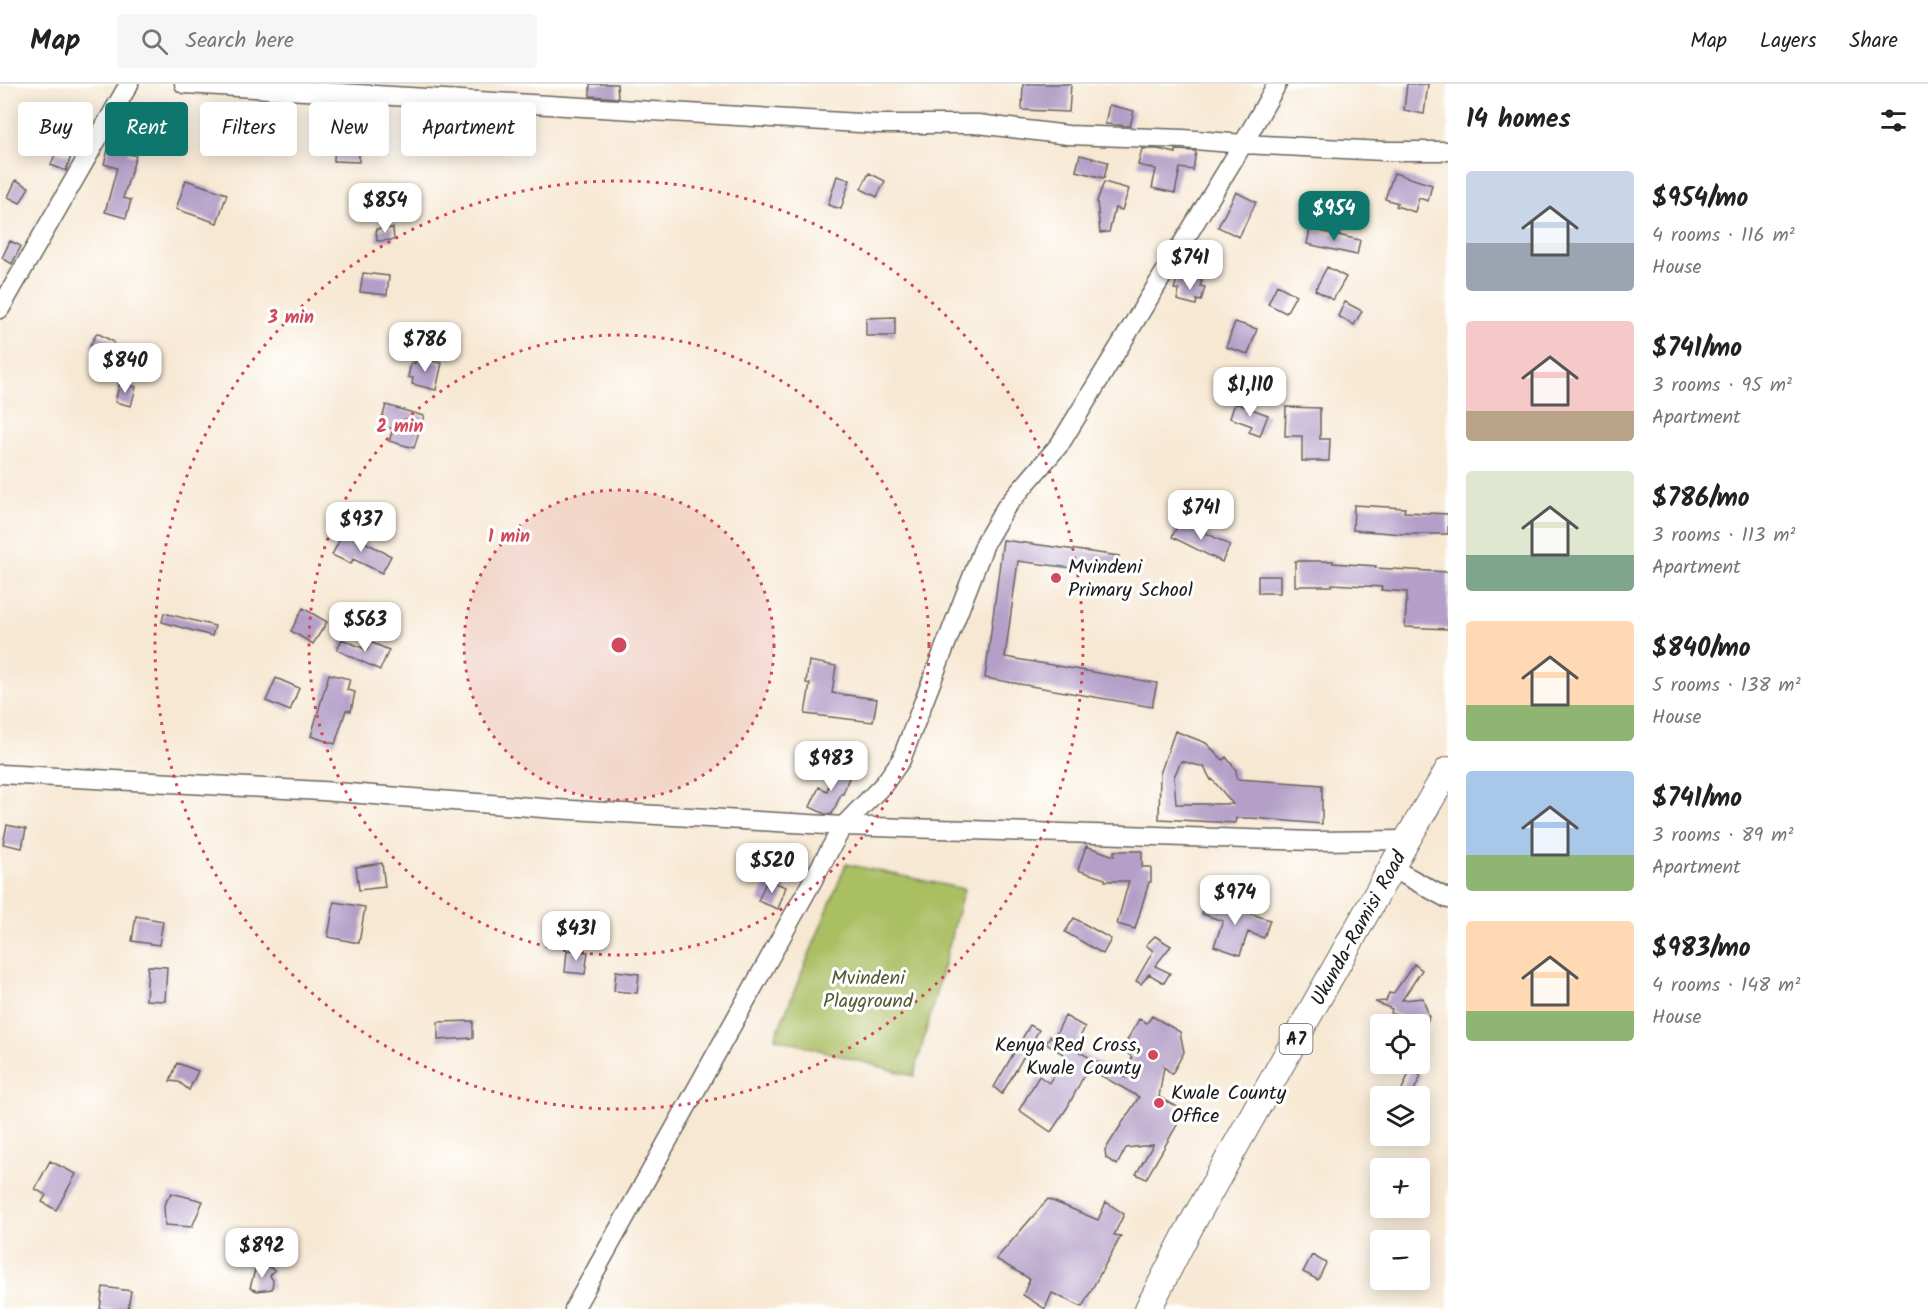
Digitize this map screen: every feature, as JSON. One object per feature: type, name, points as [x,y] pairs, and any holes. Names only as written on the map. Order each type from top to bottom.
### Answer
[{"type":"highway","name":"Ukunda-Ramisi Road","points":[[1148,1309],[1189,1229],[1448,770]]},
{"type":"street","points":[[0,309],[129,84]]},
{"type":"street","points":[[184,84],[877,124],[978,124],[1068,135],[1183,138],[1243,144],[1448,151]]},
{"type":"street","points":[[574,1309],[843,826],[884,784],[901,760],[986,541],[1006,507],[1060,444],[1243,144],[1277,84]]},
{"type":"street","points":[[0,774],[322,792],[843,826],[1314,841],[1407,840]]},
{"type":"street","points":[[1392,868],[1448,899]]},
{"type":"green space","name":"Mvindeni Playground","points":[[846,864],[964,889],[914,1076],[775,1038]]},
{"type":"building","points":[[590,84],[617,84],[618,98],[590,96]]},
{"type":"building","points":[[1023,84],[1071,84],[1069,112],[1022,110]]},
{"type":"building","points":[[1407,84],[1428,84],[1424,114],[1404,110]]},
{"type":"building","points":[[1109,105],[1134,111],[1130,126],[1105,124]]},
{"type":"building","points":[[1142,149],[1158,149],[1176,153],[1176,150],[1196,151],[1193,170],[1180,168],[1175,193],[1152,188],[1156,169],[1138,165]]},
{"type":"building","points":[[1080,155],[1108,162],[1104,178],[1076,171]]},
{"type":"building","points":[[54,156],[71,156],[66,171],[51,165]]},
{"type":"building","points":[[106,156],[136,156],[123,198],[131,200],[126,218],[105,212],[117,168],[104,164]]},
{"type":"building","points":[[334,156],[359,156],[359,162],[334,161]]},
{"type":"building","points":[[869,173],[885,181],[877,197],[861,189]]},
{"type":"building","points":[[1394,173],[1432,185],[1428,201],[1419,198],[1415,212],[1396,206],[1398,203],[1385,199]]},
{"type":"building","points":[[837,176],[850,180],[841,209],[828,205]]},
{"type":"building","points":[[16,180],[29,187],[20,203],[8,197]]},
{"type":"building","points":[[186,180],[227,194],[217,223],[176,209]]},
{"type":"building","points":[[1104,182],[1129,189],[1122,210],[1115,208],[1109,232],[1100,233],[1097,201]]},
{"type":"building","points":[[1236,192],[1256,202],[1239,237],[1218,227]]},
{"type":"building","points":[[393,228],[394,240],[377,241],[376,229]]},
{"type":"building","points":[[1310,229],[1360,240],[1357,255],[1307,244]]},
{"type":"building","points":[[10,241],[21,246],[12,264],[2,258]]},
{"type":"building","points":[[1327,267],[1346,277],[1333,300],[1315,290]]},
{"type":"building","points":[[363,273],[389,276],[387,295],[360,292]]},
{"type":"building","points":[[1187,276],[1202,280],[1200,286],[1205,287],[1201,301],[1197,300],[1196,305],[1177,300],[1179,290],[1174,289],[1177,280],[1187,282]]},
{"type":"building","points":[[1277,285],[1296,295],[1286,313],[1268,304]]},
{"type":"building","points":[[1345,302],[1362,311],[1354,325],[1338,316]]},
{"type":"building","points":[[895,317],[895,336],[866,336],[866,318]]},
{"type":"building","points":[[1235,322],[1257,329],[1248,354],[1226,347]]},
{"type":"building","points":[[97,333],[114,342],[107,355],[90,345]]},
{"type":"building","points":[[416,358],[442,363],[436,390],[412,384],[413,378],[408,377],[411,363],[415,363]]},
{"type":"building","points":[[120,382],[136,387],[131,406],[115,402]]},
{"type":"building","points":[[1235,403],[1268,415],[1260,436],[1249,432],[1252,426],[1230,418]]},
{"type":"building","points":[[386,405],[424,416],[414,448],[389,441],[393,429],[380,425]]},
{"type":"building","points":[[1286,407],[1320,408],[1320,439],[1330,439],[1329,461],[1302,461],[1302,436],[1285,436]]},
{"type":"building","points":[[1354,505],[1405,508],[1404,512],[1448,514],[1448,534],[1403,534],[1353,530]]},
{"type":"building","points":[[1180,520],[1230,545],[1222,562],[1172,537]]},
{"type":"building","points":[[344,531],[391,556],[382,573],[353,559],[351,564],[332,555]]},
{"type":"building","points":[[1003,540],[1119,556],[1117,574],[1018,561],[1005,657],[1157,683],[1152,707],[985,678]]},
{"type":"building","points":[[1295,561],[1333,561],[1333,563],[1376,566],[1375,568],[1448,572],[1448,629],[1405,627],[1407,592],[1381,590],[1382,587],[1332,584],[1332,586],[1295,586]]},
{"type":"building","points":[[1258,576],[1280,576],[1280,593],[1258,593]]},
{"type":"building","points":[[303,608],[327,622],[313,644],[291,631]]},
{"type":"building","points":[[164,613],[215,626],[212,636],[162,622]]},
{"type":"building","points":[[342,639],[367,650],[370,642],[389,650],[380,670],[337,650]]},
{"type":"building","points":[[809,661],[836,666],[832,693],[877,699],[873,722],[805,714],[810,684],[806,683]]},
{"type":"building","points":[[329,674],[350,679],[347,690],[355,692],[351,711],[346,710],[335,744],[311,736]]},
{"type":"building","points":[[276,678],[299,688],[290,711],[266,701]]},
{"type":"building","points":[[1175,731],[1206,743],[1223,760],[1226,757],[1236,770],[1237,779],[1322,785],[1322,824],[1251,818],[1236,818],[1235,823],[1159,819],[1160,774]],"holes":[[[1181,761],[1204,767],[1211,780],[1233,804],[1176,804],[1174,777]]]},
{"type":"building","points":[[835,767],[851,772],[832,814],[825,814],[810,807],[819,787],[827,791]]},
{"type":"building","points":[[7,825],[26,829],[22,848],[3,844]]},
{"type":"building","points":[[1086,846],[1114,856],[1114,851],[1142,851],[1142,867],[1151,867],[1151,882],[1149,882],[1135,929],[1117,924],[1129,881],[1105,881],[1105,879],[1078,870]]},
{"type":"building","points":[[382,863],[385,887],[359,890],[356,867]]},
{"type":"building","points":[[767,880],[786,887],[778,909],[758,901]]},
{"type":"building","points":[[1207,899],[1270,920],[1264,938],[1248,932],[1240,955],[1214,946],[1223,921],[1202,914]]},
{"type":"building","points":[[334,902],[365,907],[359,943],[328,937]]},
{"type":"building","points":[[136,916],[163,921],[159,945],[132,941]]},
{"type":"building","points":[[1074,918],[1111,939],[1103,954],[1065,932]]},
{"type":"building","points":[[1155,936],[1171,946],[1155,966],[1170,973],[1164,983],[1149,974],[1141,984],[1136,981],[1153,951],[1146,945]]},
{"type":"building","points":[[567,950],[588,952],[585,974],[565,972]]},
{"type":"building","points":[[1414,964],[1422,970],[1402,1000],[1423,998],[1428,1014],[1394,1014],[1391,1013],[1392,1009],[1375,1002],[1386,1001],[1389,993],[1393,994]]},
{"type":"building","points":[[148,966],[167,967],[165,1001],[146,1000]]},
{"type":"building","points":[[616,971],[639,974],[637,993],[614,991]]},
{"type":"building","points":[[1065,1016],[1085,1027],[1074,1049],[1126,1078],[1132,1057],[1122,1049],[1139,1019],[1147,1023],[1152,1016],[1180,1032],[1184,1052],[1172,1074],[1164,1067],[1159,1097],[1185,1111],[1146,1179],[1136,1174],[1153,1145],[1126,1148],[1117,1165],[1106,1158],[1105,1150],[1139,1097],[1088,1068],[1067,1108],[1051,1132],[1019,1110],[1039,1076],[1049,1083],[1065,1055],[1046,1044],[1050,1036],[1054,1038]]},
{"type":"building","points":[[473,1021],[473,1038],[438,1040],[438,1022]]},
{"type":"building","points":[[1030,1025],[1039,1030],[1002,1094],[994,1087]]},
{"type":"building","points":[[177,1063],[198,1071],[189,1090],[179,1082],[170,1081]]},
{"type":"building","points":[[1409,1074],[1421,1076],[1416,1086],[1403,1086]]},
{"type":"building","points":[[50,1161],[76,1174],[56,1210],[42,1202],[46,1195],[35,1189]]},
{"type":"building","points":[[171,1193],[203,1201],[192,1227],[165,1225],[164,1205]]},
{"type":"building","points":[[1048,1199],[1098,1220],[1106,1202],[1124,1214],[1114,1235],[1121,1236],[1082,1307],[1052,1293],[1045,1309],[1023,1295],[1030,1279],[996,1259]]},
{"type":"building","points":[[1312,1255],[1326,1263],[1318,1280],[1303,1272]]},
{"type":"building","points":[[266,1265],[274,1270],[270,1276],[273,1280],[272,1289],[257,1291],[250,1288],[256,1266]]},
{"type":"building","points":[[103,1287],[131,1291],[128,1309],[100,1309]]},
{"type":"place","name":"Mvindeni Primary School","points":[[1056,578]]},
{"type":"place","name":"Kenya Red Cross, Kwale County","points":[[1153,1055]]},
{"type":"place","name":"Kwale County Office","points":[[1159,1103]]}]
